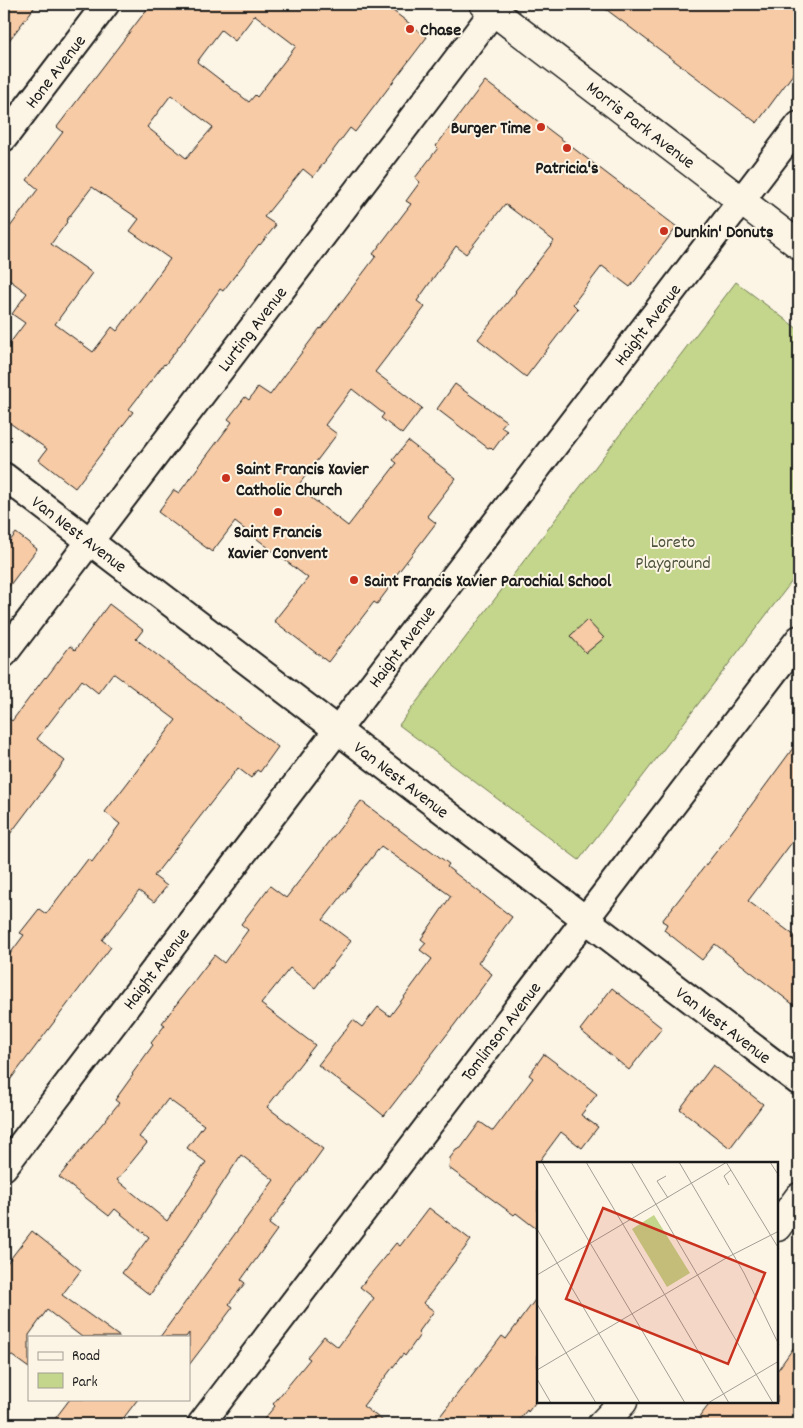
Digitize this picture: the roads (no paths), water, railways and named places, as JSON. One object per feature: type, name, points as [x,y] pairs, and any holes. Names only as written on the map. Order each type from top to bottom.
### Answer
[{"type":"main road","name":"Morris Park Avenue","points":[[492,6],[799,245]]},
{"type":"main road","points":[[778,1226],[799,1197]]},
{"type":"main road","points":[[602,1424],[622,1403]]},
{"type":"street","name":"Hone Avenue","points":[[4,138],[106,4]]},
{"type":"street","name":"Lurting Avenue","points":[[4,654],[492,6]]},
{"type":"street","name":"Haight Avenue","points":[[4,1167],[799,125]]},
{"type":"street","name":"Van Nest Avenue","points":[[4,476],[799,1082]]},
{"type":"street","name":"Tomlinson Avenue","points":[[201,1424],[799,639]]},
{"type":"place","name":"Chase","points":[[410,29]]},
{"type":"place","name":"Burger Time","points":[[541,127]]},
{"type":"place","name":"Patricia's","points":[[567,148]]},
{"type":"place","name":"Dunkin' Donuts","points":[[664,231]]},
{"type":"place","name":"Saint Francis Xavier Catholic Church","points":[[226,478]]},
{"type":"place","name":"Saint Francis Xavier Convent","points":[[278,512]]},
{"type":"place","name":"Saint Francis Xavier Parochial School","points":[[354,580]]},
{"type":"park label","name":"Loreto Playground","points":[[673,551]]}]
